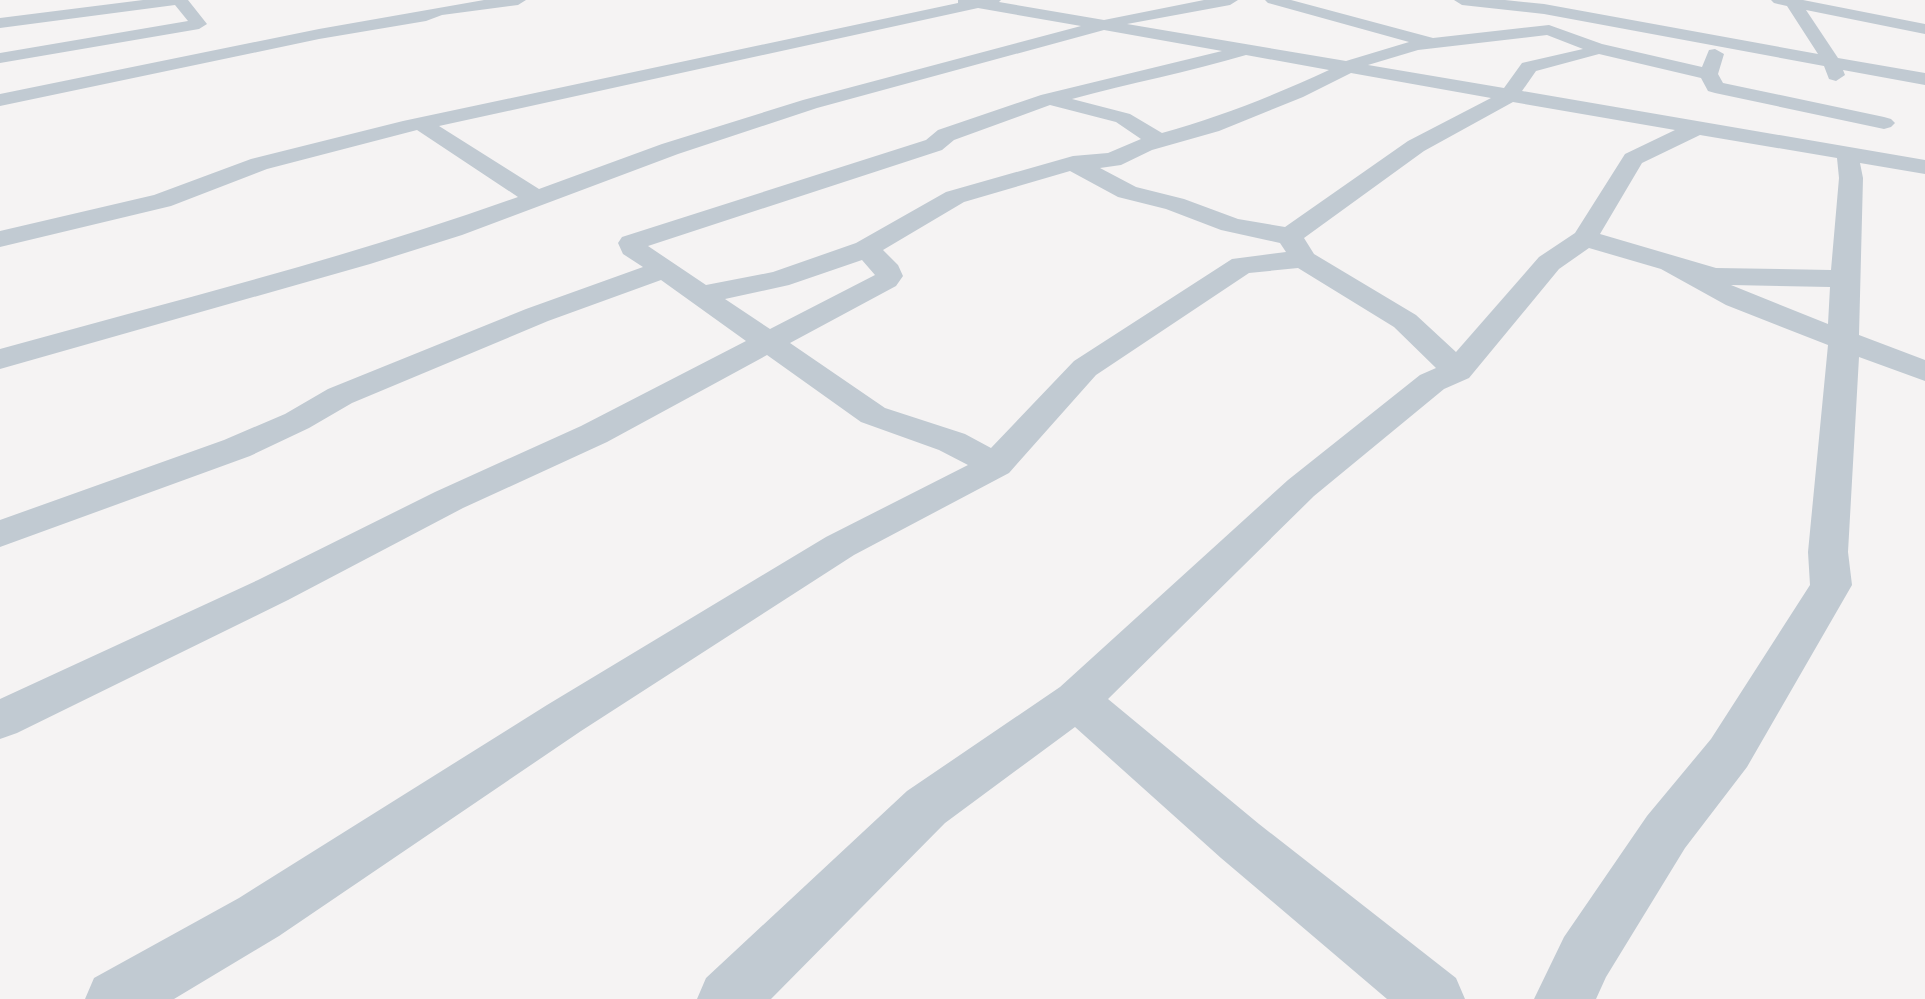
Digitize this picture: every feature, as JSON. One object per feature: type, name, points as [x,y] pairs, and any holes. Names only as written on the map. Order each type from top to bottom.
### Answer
[{"type":"street","points":[[0,23],[179,0],[199,24],[0,58]]},
{"type":"street","points":[[0,100],[111,79],[284,39],[426,16],[439,11],[518,0]]},
{"type":"street","points":[[0,359],[360,258],[453,229],[670,149],[810,104],[1130,18],[1230,0]]},
{"type":"street","points":[[1273,0],[1431,42]]},
{"type":"street","points":[[1462,0],[1540,4],[1719,43],[1831,60],[1925,79]]},
{"type":"street","points":[[0,239],[162,201],[259,164],[420,123],[977,1],[1695,129],[1925,167]]},
{"type":"street","points":[[1786,1],[1925,29]]},
{"type":"street","points":[[1786,1],[1831,60],[1837,78],[1884,123],[1885,132],[1847,152]]},
{"type":"street","points":[[1540,4],[1549,30]]},
{"type":"street","points":[[702,295],[793,275],[866,249],[955,197],[1073,163],[1113,160],[1131,150],[1252,110],[1366,59],[1431,42],[1549,30],[1597,48],[1709,74]]},
{"type":"street","points":[[1719,43],[1709,74],[1715,87],[1884,123]]},
{"type":"street","points":[[116,999],[259,917],[564,718],[829,554],[996,464],[1085,368],[1242,265],[1297,247],[1416,146],[1509,96],[1529,67],[1586,54],[1597,48]]},
{"type":"street","points":[[996,464],[952,442],[873,415],[633,248],[631,243],[934,145],[946,135],[1048,99],[1138,75],[1194,65],[1244,50]]},
{"type":"street","points":[[1048,99],[1123,118],[1159,141]]},
{"type":"street","points":[[420,123],[536,198]]},
{"type":"street","points":[[728,999],[926,807],[1077,700],[1301,488],[1432,382],[1457,371],[1549,263],[1585,238],[1633,159],[1695,129]]},
{"type":"street","points":[[1565,999],[1584,957],[1666,832],[1729,753],[1831,585],[1828,552],[1851,178],[1847,152]]},
{"type":"street","points":[[1073,163],[1127,192],[1175,204],[1297,247],[1405,320],[1457,371]]},
{"type":"street","points":[[1585,238],[1673,267],[1714,276],[1844,279]]},
{"type":"street","points":[[0,720],[273,590],[449,500],[594,434],[886,281],[888,271],[866,249]]},
{"type":"street","points":[[1673,267],[1736,299],[1925,371]]},
{"type":"street","points":[[0,534],[237,448],[297,421],[340,396],[537,315],[665,269]]},
{"type":"street","points":[[1077,700],[1240,841],[1434,999]]}]
